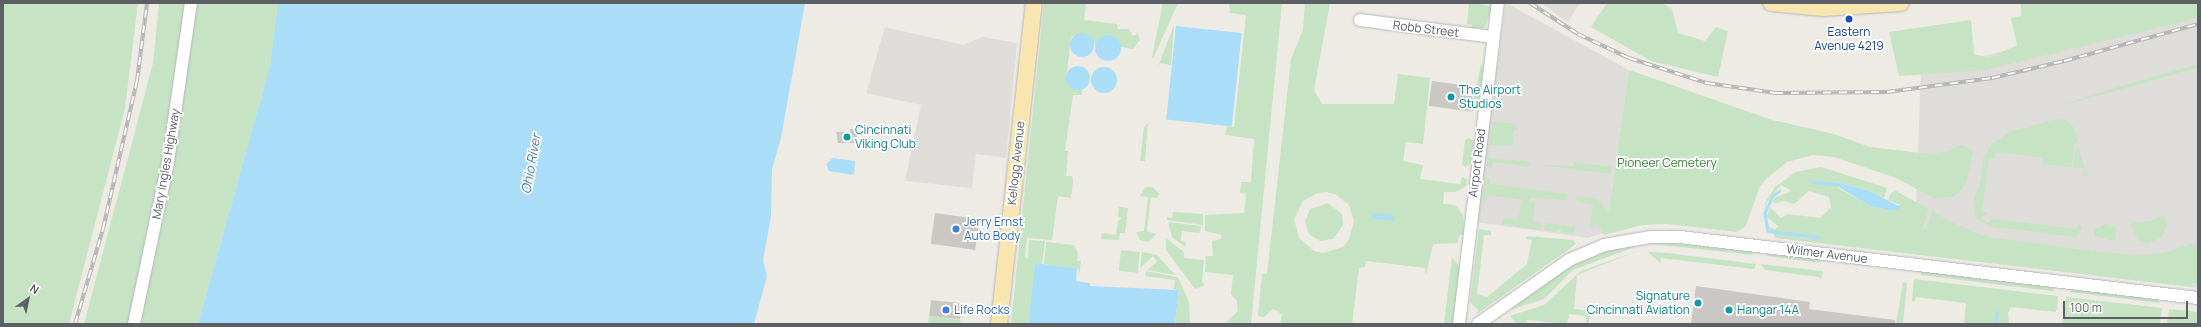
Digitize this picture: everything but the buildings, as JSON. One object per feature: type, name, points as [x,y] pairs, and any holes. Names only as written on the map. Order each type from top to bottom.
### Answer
[{"type":"main road","name":"Kellogg Avenue","points":[[999,324],[1034,3]]},
{"type":"main road","points":[[1771,3],[1831,8],[1901,3]]},
{"type":"street","name":"Mary Ingles Highway","points":[[134,324],[173,132],[191,3]]},
{"type":"street","name":"Airport Road","points":[[1459,324],[1492,37],[1498,3]]},
{"type":"street","name":"Robb Street","points":[[1360,20],[1492,37]]},
{"type":"street","name":"Wilmer Avenue","points":[[1478,324],[1569,260],[1604,245],[1651,237],[1680,237],[2198,298]]},
{"type":"shaded area","points":[[1506,3],[1629,70],[1606,232],[1588,238],[1476,222]]},
{"type":"shaded area","points":[[1541,3],[1580,3],[1568,22]]},
{"type":"shaded area","points":[[2198,4],[2198,288],[1914,254],[1921,71]]},
{"type":"shaded area","points":[[885,27],[963,45],[983,37],[1017,43],[1006,158],[976,154],[972,188],[905,181],[921,105],[866,93]]},
{"type":"green space","points":[[3,3],[138,3],[125,108],[69,324],[3,324]]},
{"type":"green space","points":[[159,3],[185,3],[164,156],[129,324],[84,324],[153,63]]},
{"type":"green space","points":[[197,3],[278,3],[270,66],[198,324],[140,324],[163,216]]},
{"type":"green space","points":[[1044,3],[1086,3],[1084,20],[1117,24],[1118,29],[1129,29],[1133,36],[1138,34],[1140,40],[1133,49],[1121,47],[1109,35],[1100,38],[1096,46],[1094,42],[1074,35],[1071,38],[1066,79],[1069,86],[1082,89],[1082,95],[1073,95],[1065,151],[1068,151],[1066,176],[1072,176],[1073,180],[1071,198],[1058,196],[1052,240],[1027,238],[1025,257],[1028,258],[1029,240],[1045,241],[1042,264],[1035,263],[1028,324],[1011,324]]},
{"type":"green space","points":[[1163,3],[1178,3],[1153,59],[1152,57]]},
{"type":"green space","points":[[1229,3],[1282,3],[1251,324],[1224,324],[1238,311],[1237,301],[1231,294],[1233,275],[1205,272],[1206,256],[1213,256],[1212,241],[1221,239],[1222,235],[1205,231],[1205,215],[1244,213],[1246,194],[1240,193],[1241,182],[1251,182],[1254,139],[1225,135],[1227,126],[1234,127],[1246,15],[1230,13]]},
{"type":"green space","points":[[1305,3],[1330,3],[1314,90],[1322,104],[1394,104],[1398,74],[1430,78],[1423,144],[1406,142],[1403,161],[1423,165],[1420,179],[1460,184],[1462,177],[1467,179],[1466,186],[1456,192],[1444,192],[1443,204],[1455,205],[1463,215],[1464,235],[1459,235],[1458,243],[1433,244],[1426,275],[1425,268],[1366,261],[1365,267],[1359,268],[1352,324],[1280,324],[1282,314],[1273,309],[1264,317],[1258,316],[1262,274],[1267,274],[1291,59],[1303,30]],"holes":[[[1326,192],[1335,194],[1349,205],[1354,221],[1349,239],[1343,247],[1324,253],[1314,251],[1299,238],[1294,219],[1303,201],[1318,193]]]},
{"type":"green space","points":[[1469,3],[1492,6],[1485,28],[1472,28],[1472,25],[1467,24]]},
{"type":"green space","points":[[1607,3],[1662,3],[1672,9],[1678,33],[1705,41],[1716,27],[1728,31],[1718,77],[1651,61],[1591,27]]},
{"type":"green space","points":[[2021,3],[2198,3],[2198,18],[1986,70],[1899,76],[1889,32],[1971,20],[1974,54],[1989,58],[2017,45],[2011,18],[2021,16]]},
{"type":"green space","points":[[1174,25],[1171,65],[1160,63],[1157,69]]},
{"type":"green space","points":[[2198,64],[2198,68],[2057,107],[2127,84]]},
{"type":"green space","points":[[1481,65],[1484,66],[1478,108],[1471,112]]},
{"type":"green space","name":"Pioneer Cemetery","points":[[1629,70],[1772,120],[1834,134],[1870,147],[1930,154],[1948,151],[1961,145],[1973,151],[1967,182],[1961,191],[1953,197],[1933,198],[1896,178],[1834,157],[1813,155],[1787,162],[1766,179],[1759,188],[1746,226],[1737,232],[1667,224],[1642,225],[1604,235],[1598,225],[1590,228],[1593,204],[1576,201],[1576,196],[1598,199],[1609,212]]},
{"type":"green space","points":[[2056,119],[2066,120],[2074,128],[2078,142],[2074,144],[2072,167],[2043,164],[2043,158],[1996,152],[1995,159],[1989,158],[1982,212],[1989,213],[1980,218],[1989,223],[1991,219],[2077,229],[2078,223],[2082,227],[2081,232],[2076,237],[1994,227],[1980,221],[1975,216],[1974,200],[1981,180],[1983,159],[1991,144],[2010,132]]},
{"type":"green space","points":[[1493,121],[1516,124],[1517,130],[1514,130],[1512,146],[1489,145]]},
{"type":"green space","points":[[1148,123],[1145,161],[1140,161],[1144,127]]},
{"type":"green space","points":[[1469,138],[1474,141],[1472,162],[1466,167],[1462,165],[1465,140]]},
{"type":"green space","points":[[2077,144],[2087,175],[2083,176],[2084,168],[2073,168]]},
{"type":"green space","points":[[1488,158],[1531,162],[1531,167],[1493,162],[1492,168],[1486,167]]},
{"type":"green space","points":[[1575,162],[1611,167],[1610,174],[1542,165],[1573,166]]},
{"type":"green space","points":[[1821,167],[1887,188],[1884,198],[1867,190],[1839,183],[1838,188],[1870,206],[1894,211],[1900,205],[1888,200],[1891,193],[1896,191],[1929,209],[1922,230],[1925,230],[1932,211],[1950,221],[1949,225],[1951,222],[1987,237],[2092,251],[2092,254],[2094,251],[2134,255],[2163,253],[2198,242],[2198,284],[2192,283],[2193,287],[1776,238],[1765,224],[1775,230],[1778,226],[1767,217],[1770,207],[1781,218],[1788,214],[1820,218],[1831,207],[1829,197],[1809,191],[1794,204],[1784,201],[1775,203],[1772,201],[1776,197],[1788,193],[1790,190],[1781,185],[1767,202],[1762,223],[1766,201],[1775,187],[1796,172]]},
{"type":"green space","points":[[1485,177],[1490,178],[1490,184],[1567,194],[1566,200],[1530,198],[1529,202],[1535,203],[1533,222],[1541,223],[1540,230],[1502,224],[1503,218],[1518,220],[1521,200],[1488,195],[1487,201],[1483,201]]},
{"type":"green space","points":[[1145,187],[1153,187],[1159,194],[1157,198],[1151,197],[1147,231],[1156,234],[1149,242],[1140,240],[1136,232],[1144,231],[1148,197],[1140,196]]},
{"type":"green space","points":[[1328,203],[1342,214],[1343,225],[1333,239],[1320,241],[1309,234],[1305,221],[1310,209]]},
{"type":"green space","points":[[1119,207],[1128,208],[1125,233],[1120,233],[1119,240],[1101,239],[1102,233],[1116,235],[1118,221],[1122,218],[1118,217]]},
{"type":"green space","points":[[1173,212],[1203,214],[1203,225],[1167,220],[1167,217],[1172,218]]},
{"type":"green space","points":[[2165,215],[2167,226],[2162,237],[2147,244],[2138,241],[2130,223],[2150,221]]},
{"type":"green space","points":[[1168,222],[1201,226],[1201,228],[1199,233],[1182,231],[1181,241],[1186,242],[1185,247],[1172,237]]},
{"type":"green space","points":[[1545,223],[1575,227],[1574,234],[1564,233],[1561,228],[1555,232],[1544,230]]},
{"type":"green space","points":[[2106,224],[2116,228],[2115,241],[2095,236],[2094,227],[2099,228]]},
{"type":"green space","points":[[1479,229],[1491,231],[1491,235],[1484,235],[1477,294],[1487,297],[1527,264],[1532,240],[1526,239],[1527,236],[1573,240],[1576,244],[1477,314],[1478,310],[1470,302]]},
{"type":"green space","points":[[1166,238],[1184,252],[1184,258],[1204,260],[1202,282],[1205,285],[1195,289],[1166,250]]},
{"type":"green space","points":[[1046,242],[1074,245],[1078,253],[1077,261],[1081,261],[1079,274],[1078,268],[1044,264]]},
{"type":"green space","points":[[1655,242],[1751,251],[1753,255],[1653,244]]},
{"type":"green space","points":[[1635,244],[1637,246],[1573,270],[1544,299],[1510,310],[1512,306],[1575,263],[1599,253]]},
{"type":"green space","points":[[1121,250],[1140,252],[1138,273],[1119,271]]},
{"type":"green space","points":[[1640,250],[1577,275],[1574,309],[1590,311],[1589,324],[1586,324],[1586,316],[1569,314],[1567,324],[1527,320],[1526,324],[1517,324],[1510,316],[1544,305],[1581,271]]},
{"type":"green space","points":[[1142,252],[1157,255],[1175,275],[1147,270],[1157,262],[1153,256],[1140,268]]},
{"type":"green space","points":[[1648,252],[1756,264],[1754,269],[1661,258],[1660,263]]},
{"type":"green space","points":[[1769,253],[1818,259],[1821,263],[1766,256]]},
{"type":"green space","points":[[1452,257],[1460,267],[1453,324],[1444,324]]},
{"type":"green space","points":[[1761,264],[1823,271],[1821,280],[1819,277],[1765,270]]},
{"type":"green space","points":[[1146,271],[1177,277],[1189,302],[1190,324],[1175,324],[1179,290],[1174,289],[1175,280],[1145,276]]},
{"type":"green space","points":[[1921,271],[2054,287],[2054,291],[1921,275]]},
{"type":"green space","points":[[1914,279],[2058,296],[2057,310],[2055,312],[2011,307],[2008,313],[2009,324],[1964,324],[1966,303],[1916,297],[1915,302],[1912,301]]},
{"type":"green space","points":[[1903,282],[1907,283],[1903,324],[1896,324]]},
{"type":"green space","points":[[2072,289],[2157,299],[2159,303],[2069,292]]},
{"type":"green space","points":[[2066,297],[2162,308],[2160,324],[2062,324]]},
{"type":"green space","points":[[2169,309],[2198,312],[2198,324],[2167,324]]},
{"type":"green space","points":[[929,316],[960,320],[961,324],[928,324]]},
{"type":"water","name":"Ohio River","points":[[278,3],[805,3],[781,138],[772,169],[771,217],[763,260],[767,276],[754,324],[198,324],[270,66]]},
{"type":"water","points":[[1176,26],[1242,33],[1232,126],[1166,119]]},
{"type":"water","points":[[1082,33],[1091,36],[1094,45],[1091,54],[1082,57],[1073,54],[1070,45],[1073,36]]},
{"type":"water","points":[[1108,35],[1117,39],[1121,48],[1117,57],[1108,61],[1099,57],[1095,48],[1099,39]]},
{"type":"water","points":[[1078,66],[1087,69],[1090,78],[1087,87],[1078,90],[1069,87],[1066,78],[1069,69]]},
{"type":"water","points":[[1104,67],[1113,71],[1117,80],[1113,89],[1104,93],[1095,89],[1091,80],[1095,71]]},
{"type":"water","points":[[833,158],[855,161],[854,175],[829,171],[826,164]]},
{"type":"water","points":[[1839,183],[1867,190],[1901,207],[1894,211],[1870,206],[1837,186]]},
{"type":"water","points":[[1373,213],[1392,215],[1396,221],[1371,218]]},
{"type":"water","points":[[1035,263],[1077,268],[1076,281],[1090,283],[1090,286],[1179,290],[1175,324],[1028,324]]},
{"type":"waterway","points":[[1813,182],[1837,184]]},
{"type":"waterway","points":[[1780,191],[1773,196],[1765,213],[1768,231],[1819,237]]},
{"type":"waterway","points":[[1995,323],[1997,312]]},
{"type":"railway","points":[[75,324],[103,229],[137,81],[147,3]]},
{"type":"railway","points":[[1530,3],[1578,34],[1629,58],[1707,83],[1775,93],[1887,92],[1992,78],[2064,61],[2198,24]]},
{"type":"place","name":"Eastern Avenue 4219","points":[[1849,19]]},
{"type":"place","name":"The Airport Studios","points":[[1451,97]]},
{"type":"place","name":"Cincinnati Viking Club","points":[[847,137]]},
{"type":"place","name":"Jerry Ernst Auto Body","points":[[956,229]]},
{"type":"place","name":"Signature Cincinnati Aviation","points":[[1698,303]]},
{"type":"place","name":"Life Rocks","points":[[946,310]]},
{"type":"place","name":"Hangar 14A","points":[[1729,310]]}]
